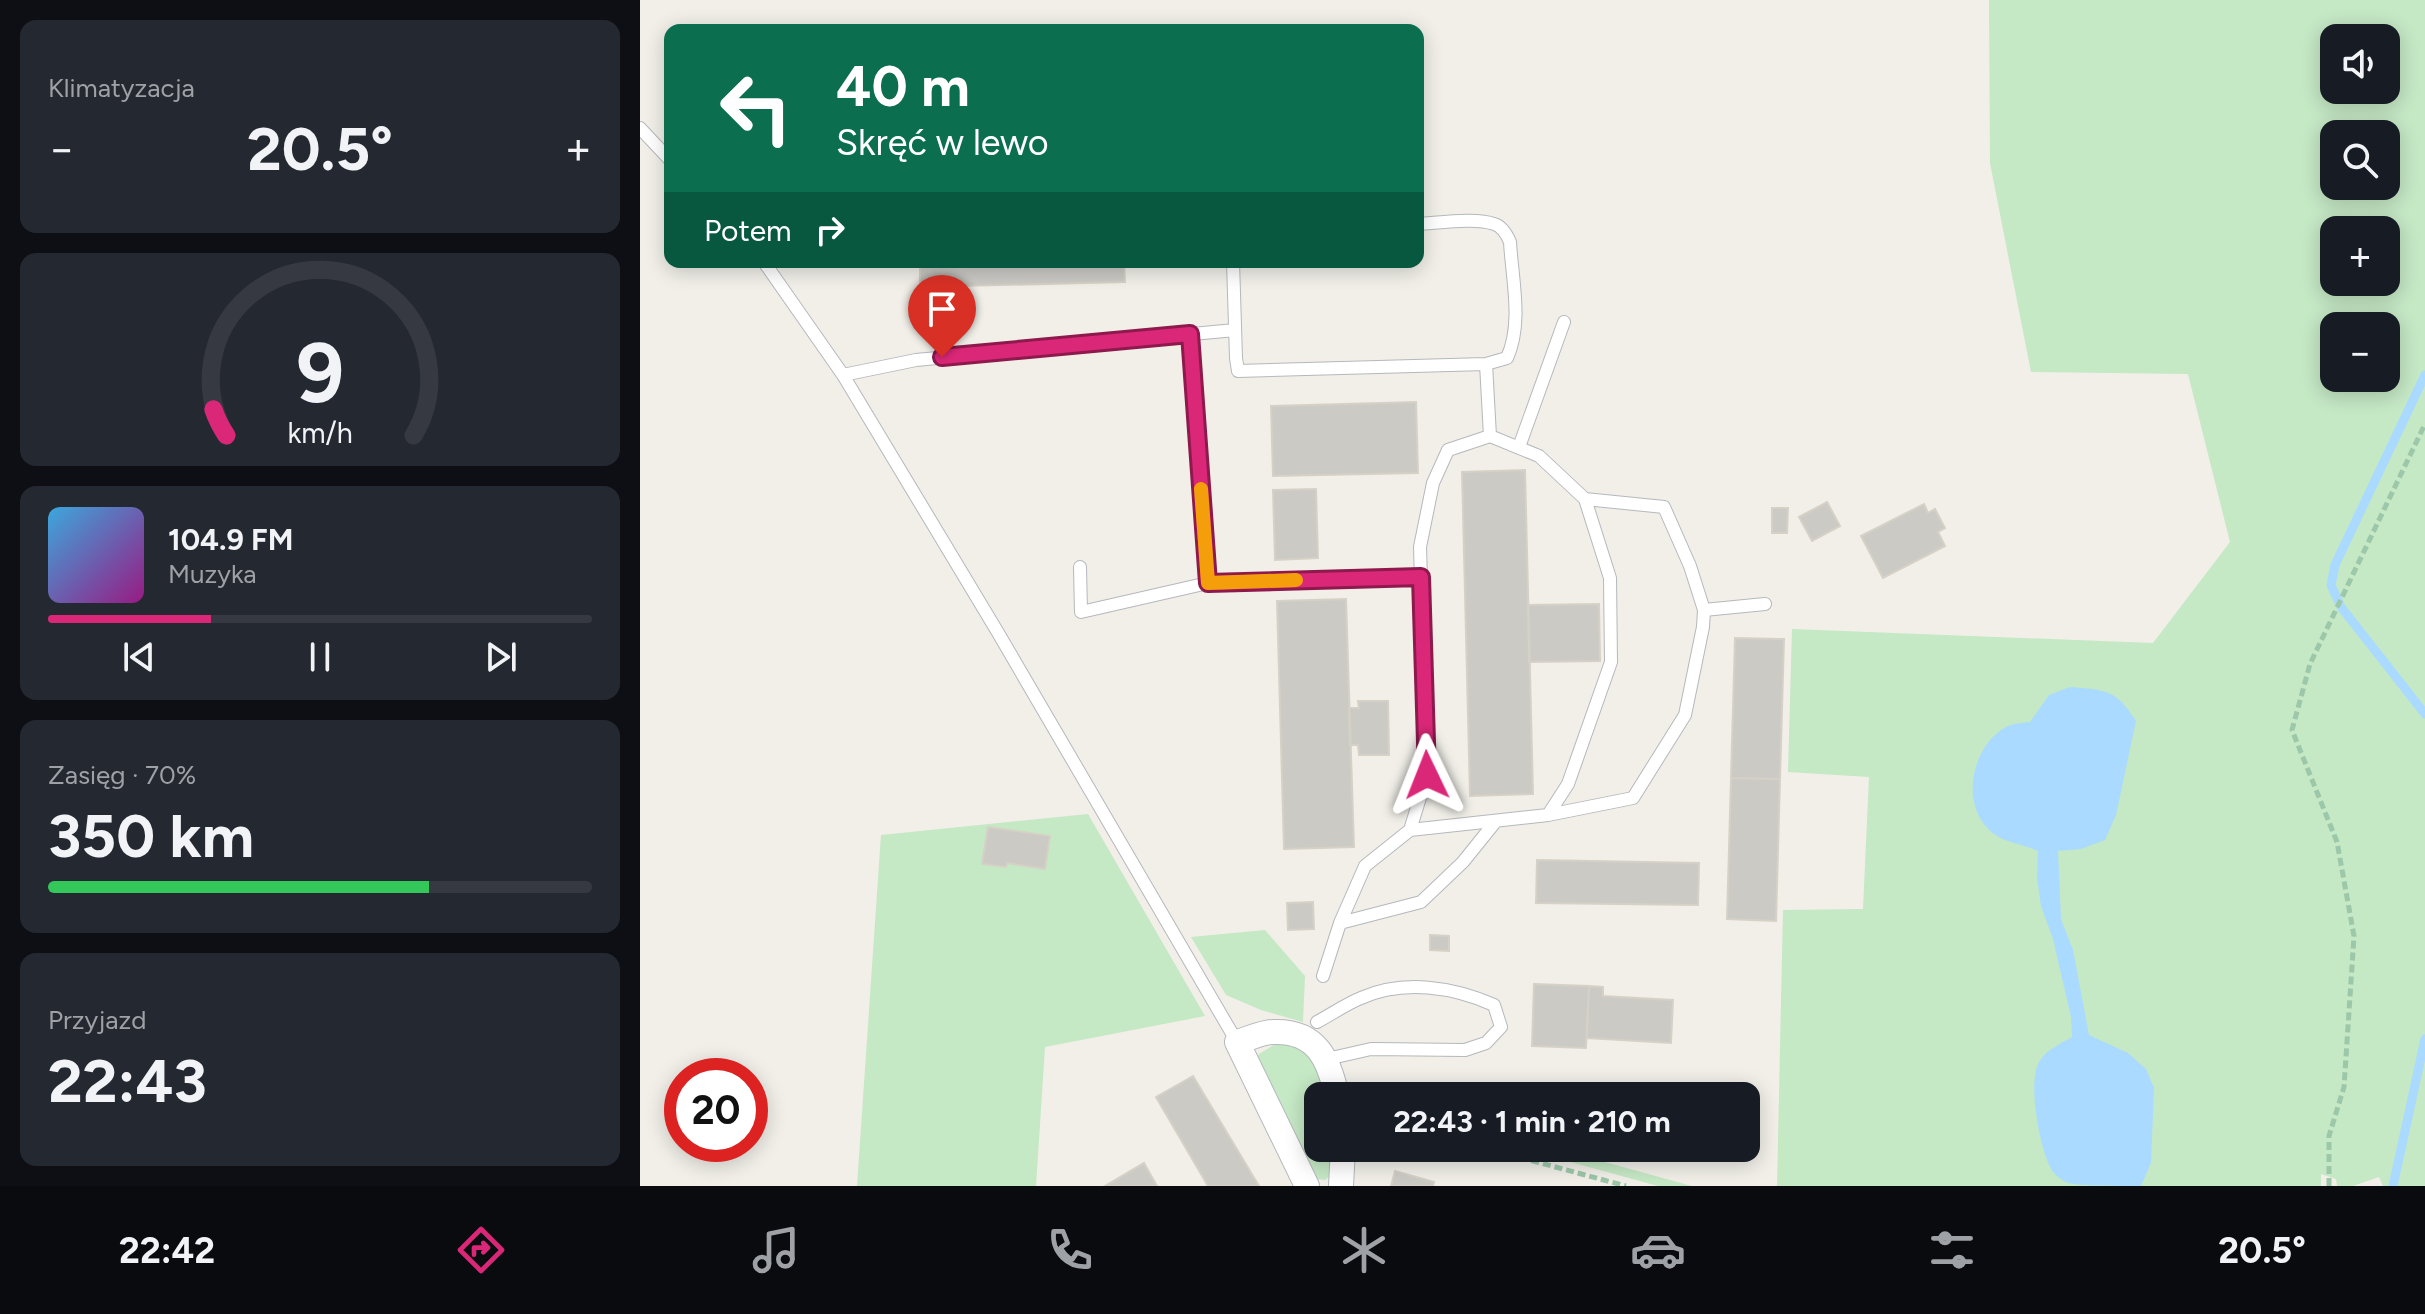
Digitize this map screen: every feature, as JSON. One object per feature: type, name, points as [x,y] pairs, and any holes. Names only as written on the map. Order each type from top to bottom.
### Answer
[{"type":"street","points":[[1307,1186],[1237,1042],[1272,1031],[1293,1034],[1314,1043],[1327,1059],[1333,1082]]},
{"type":"street","points":[[1341,1186],[1342,1162]]},
{"type":"lane","points":[[640,128],[664,154]]},
{"type":"lane","points":[[1233,268],[1238,371],[1486,364],[1507,358],[1513,344],[1514,299],[1507,236],[1497,224],[1481,221],[1424,224]]},
{"type":"lane","points":[[768,268],[843,375],[989,617],[1237,1042]]},
{"type":"lane","points":[[1519,447],[1564,322]]},
{"type":"lane","points":[[843,375],[916,360],[1235,330]]},
{"type":"lane","points":[[1190,334],[1208,583]]},
{"type":"lane","points":[[1486,364],[1490,436]]},
{"type":"lane","points":[[1410,830],[1427,775],[1420,547],[1433,483],[1448,450],[1490,436],[1539,456],[1585,499],[1610,578],[1611,662],[1568,784],[1548,815]]},
{"type":"lane","points":[[1323,976],[1340,923],[1365,866],[1410,830],[1548,815],[1633,798],[1685,715],[1704,610],[1690,566],[1664,507],[1585,499]]},
{"type":"lane","points":[[1080,567],[1081,612],[1208,583],[1421,577]]},
{"type":"lane","points":[[1704,610],[1765,604]]},
{"type":"lane","points":[[1340,923],[1421,902],[1463,862],[1496,821]]},
{"type":"lane","points":[[1317,1022],[1375,992],[1414,986],[1468,993],[1494,1005],[1501,1027],[1486,1043],[1465,1050],[1371,1049],[1327,1059]]},
{"type":"path","points":[[2329,1186],[2329,1136],[2344,1087],[2354,936],[2337,842],[2292,730],[2310,664],[2425,424]]},
{"type":"path","points":[[1537,1162],[1626,1186]]},
{"type":"green space","points":[[1989,0],[2425,0],[2425,1186],[2383,1186],[2379,1177],[2353,1186],[2337,1186],[2336,1179],[2321,1174],[2321,1186],[1777,1186],[1783,910],[1863,909],[1869,777],[1788,772],[1792,629],[2153,643],[2230,542],[2188,374],[2031,372],[1990,163]]},
{"type":"green space","points":[[1088,814],[1205,1016],[1045,1047],[1036,1186],[857,1186],[881,835]]},
{"type":"green space","points":[[1265,930],[1305,976],[1303,1022],[1261,1010],[1226,995],[1191,937]]},
{"type":"green space","points":[[1277,1043],[1301,1047],[1317,1059],[1321,1082],[1304,1082],[1304,1162],[1331,1162],[1330,1176],[1325,1180],[1318,1179],[1308,1170],[1253,1065],[1259,1054]]},
{"type":"green space","points":[[1570,1162],[1605,1162],[1692,1186],[1658,1186]]},
{"type":"water","points":[[2070,687],[2109,693],[2129,710],[2136,721],[2116,815],[2105,840],[2081,849],[2058,851],[2061,919],[2073,950],[2089,1035],[2128,1053],[2146,1069],[2154,1088],[2151,1163],[2141,1186],[2068,1183],[2054,1174],[2048,1163],[2037,1119],[2035,1074],[2044,1055],[2072,1037],[2071,1017],[2053,939],[2041,906],[2037,878],[2038,851],[1993,834],[1979,817],[1974,803],[1974,774],[1985,746],[2006,727],[2030,722],[2049,695]]},
{"type":"building","points":[[920,268],[1124,268],[1125,282],[920,287]]},
{"type":"building","points":[[1416,402],[1418,473],[1273,476],[1271,406]]},
{"type":"building","points":[[1525,470],[1533,794],[1470,796],[1462,472]]},
{"type":"building","points":[[1316,489],[1318,558],[1275,560],[1273,490]]},
{"type":"building","points":[[1827,502],[1840,526],[1812,541],[1799,517]]},
{"type":"building","points":[[1924,504],[1928,513],[1935,509],[1945,528],[1938,532],[1945,546],[1883,578],[1861,536]]},
{"type":"building","points":[[1772,508],[1788,508],[1787,533],[1772,533]]},
{"type":"building","points":[[1346,599],[1354,847],[1284,849],[1277,601]]},
{"type":"building","points":[[1599,604],[1600,661],[1529,662],[1528,605]]},
{"type":"building","points":[[1735,638],[1784,639],[1780,779],[1731,778]]},
{"type":"building","points":[[1358,701],[1388,701],[1389,755],[1359,755],[1358,745],[1350,745],[1349,708],[1359,708]]},
{"type":"building","points":[[1731,778],[1780,779],[1776,921],[1727,919]]},
{"type":"building","points":[[988,827],[1050,836],[1045,869],[1007,863],[1006,867],[982,864]]},
{"type":"building","points":[[1537,860],[1699,863],[1698,905],[1536,903]]},
{"type":"building","points":[[1313,902],[1314,929],[1288,930],[1287,903]]},
{"type":"building","points":[[1430,935],[1449,936],[1449,951],[1430,950]]},
{"type":"building","points":[[1534,984],[1589,986],[1586,1048],[1532,1046]]},
{"type":"building","points":[[1589,986],[1603,987],[1603,996],[1673,1000],[1671,1043],[1587,1038]]},
{"type":"building","points":[[1193,1076],[1259,1186],[1208,1186],[1156,1097]]},
{"type":"building","points":[[1144,1163],[1157,1186],[1105,1186]]},
{"type":"building","points":[[1395,1171],[1434,1182],[1433,1186],[1391,1186]]},
{"type":"waterway","points":[[2425,375],[2335,565],[2331,585],[2341,607],[2425,714]]},
{"type":"waterway","points":[[2393,1186],[2425,1039]]},
{"type":"slow traffic","points":[[1201,489],[1208,583],[1296,580]]},
{"type":"route","points":[[942,357],[1190,334],[1208,583],[1421,577],[1427,775]]}]
